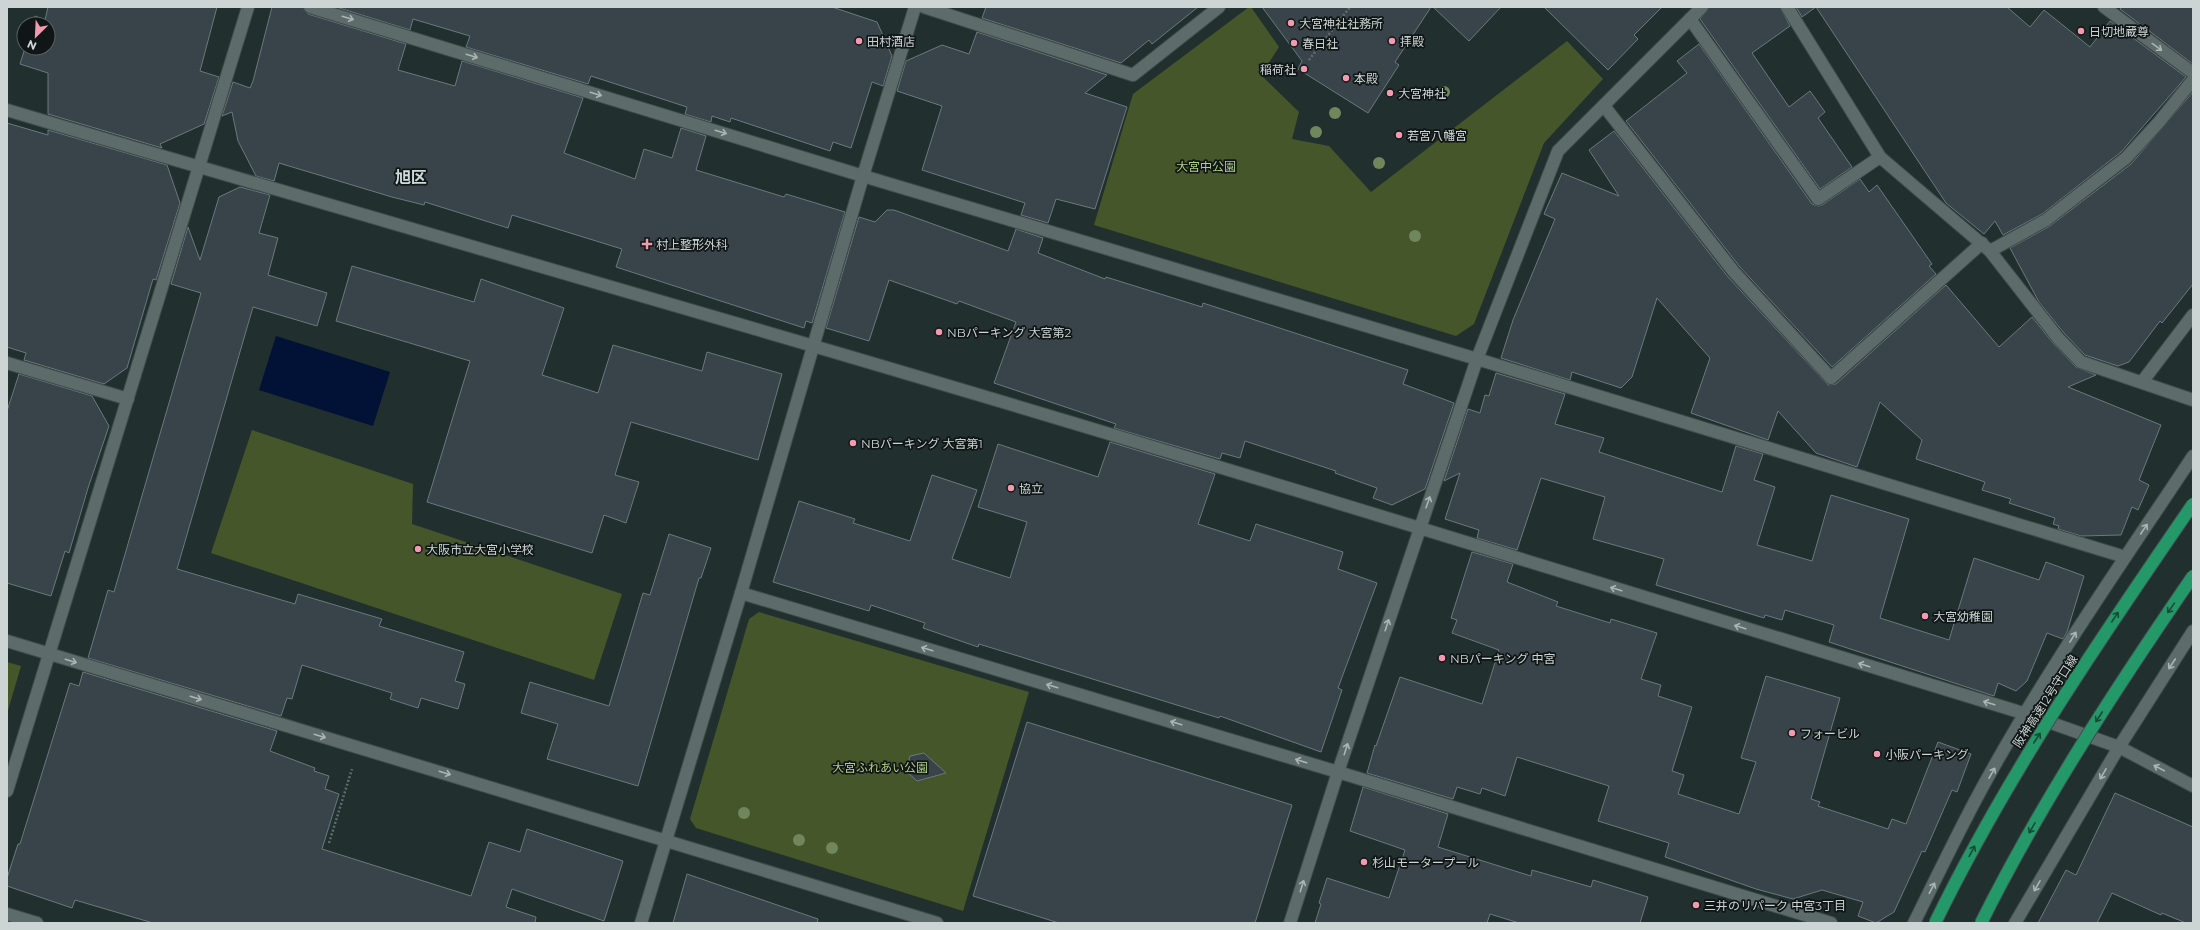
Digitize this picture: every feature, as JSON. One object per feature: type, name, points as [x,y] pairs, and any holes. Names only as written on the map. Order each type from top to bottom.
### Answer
[{"type":"highway","name":"阪神高速12号守口線","points":[[1935,923],[1978,839],[2029,751],[2112,622],[2193,504]]},
{"type":"highway","points":[[1981,923],[2014,860],[2066,769],[2145,646],[2193,576]]},
{"type":"street","points":[[7,791],[248,7]]},
{"type":"street","points":[[310,7],[863,176],[1477,359],[2125,557]]},
{"type":"street","points":[[641,923],[741,593],[863,176],[915,7]]},
{"type":"street","points":[[924,7],[1133,75],[1219,7]]},
{"type":"street","points":[[1290,923],[1338,772],[1477,359],[1558,151],[1702,7]]},
{"type":"street","points":[[1787,7],[1880,157],[1986,247],[2058,338],[2081,362],[2193,400]]},
{"type":"street","points":[[2104,7],[2193,73]]},
{"type":"street","points":[[1690,19],[1818,199],[1880,157]]},
{"type":"street","points":[[1604,106],[1734,272],[1831,378],[1986,247],[2046,220],[2126,158],[2159,122],[2193,80]]},
{"type":"street","points":[[7,110],[813,346],[1419,528],[2026,714],[2119,747],[2193,786]]},
{"type":"street","points":[[2142,382],[2193,315]]},
{"type":"street","points":[[7,363],[128,399]]},
{"type":"street","points":[[1914,923],[1976,801],[2026,714],[2125,557],[2193,456]]},
{"type":"street","points":[[741,593],[1338,772],[1831,923]]},
{"type":"street","points":[[2016,923],[2119,747],[2193,631]]},
{"type":"street","points":[[7,641],[937,923]]},
{"type":"street","points":[[7,914],[37,923]]},
{"type":"path","points":[[1309,60],[1350,7]]},
{"type":"path","points":[[329,843],[359,748]]},
{"type":"green space","name":"大宮中公園","points":[[1251,7],[1279,47],[1261,75],[1299,112],[1292,139],[1329,146],[1371,192],[1567,41],[1603,79],[1544,143],[1474,324],[1456,336],[1094,225],[1133,94]]},
{"type":"green space","points":[[252,430],[413,484],[412,524],[622,594],[594,680],[211,553]]},
{"type":"green space","name":"大宮ふれあい公園","points":[[759,612],[1029,692],[963,911],[696,828],[690,819],[749,619]]},
{"type":"green space","points":[[7,662],[21,666],[7,714]]},
{"type":"water","points":[[276,336],[390,372],[373,426],[259,390]]},
{"type":"building","points":[[48,7],[217,7],[200,71],[219,77],[204,124],[160,144],[162,148],[48,114],[48,73],[20,64],[22,56],[56,56],[56,16],[46,16]]},
{"type":"building","points":[[272,7],[303,7],[308,14],[406,44],[398,70],[455,86],[462,61],[583,98],[564,153],[635,179],[644,149],[672,158],[681,128],[706,136],[696,170],[784,197],[786,194],[845,212],[812,323],[806,321],[804,328],[616,267],[622,249],[512,215],[508,228],[425,202],[424,205],[392,197],[279,163],[274,181],[256,176],[238,141],[232,112],[222,116],[233,82],[250,88]]},
{"type":"building","points":[[336,7],[832,7],[877,22],[892,56],[883,86],[872,82],[851,148],[833,142],[830,151],[731,118],[730,122],[712,116],[711,122],[685,114],[687,107],[591,76],[588,84],[466,47],[470,36],[413,19],[410,30]]},
{"type":"building","points":[[986,7],[1198,7],[1152,44],[1149,40],[1121,63],[982,18]]},
{"type":"building","points":[[1262,7],[1431,7],[1395,62],[1399,65],[1368,113],[1298,69],[1302,61]]},
{"type":"building","points":[[1433,7],[1501,7],[1469,41]]},
{"type":"building","points":[[1544,7],[1662,7],[1634,35],[1638,39],[1608,70]]},
{"type":"building","points":[[1709,7],[1780,7],[1790,26],[1752,53],[1789,107],[1810,91],[1825,112],[1818,118],[1852,167],[1820,189],[1700,19]]},
{"type":"building","points":[[1796,7],[1816,7],[1802,17]]},
{"type":"building","points":[[1816,7],[2007,7],[2030,27],[2044,10],[2090,47],[2110,21],[2186,77],[2121,152],[2042,214],[2003,235],[1995,221],[1984,234],[1946,203]]},
{"type":"building","points":[[2121,7],[2193,7],[2193,64],[2120,9]]},
{"type":"building","points":[[977,32],[1107,75],[1085,93],[1127,107],[1095,209],[1056,199],[1048,223],[1021,215],[1025,203],[922,170],[942,106],[897,91],[906,61],[942,45],[969,54]]},
{"type":"building","points":[[1699,44],[1812,204],[1818,206],[1822,205],[1860,179],[1869,192],[1877,185],[1932,264],[1929,266],[1936,274],[1832,367],[1740,267],[1626,121],[1687,73],[1677,61]]},
{"type":"building","points":[[2193,92],[2193,284],[2162,323],[2160,321],[2129,362],[2118,366],[2085,355],[2064,333],[2039,302],[2010,248],[2050,226],[2131,164]]},
{"type":"building","points":[[7,123],[48,135],[48,130],[167,165],[180,203],[156,280],[153,279],[127,368],[104,384],[24,360],[26,353],[7,347]]},
{"type":"building","points":[[1614,131],[1728,277],[1828,385],[1836,384],[1946,285],[1999,347],[2032,317],[2053,343],[2076,367],[2096,375],[2068,387],[2161,425],[2139,480],[2149,485],[2138,510],[2132,507],[2121,535],[2081,536],[2058,529],[2059,526],[2053,524],[2055,518],[2009,503],[2011,499],[1982,490],[1985,482],[1916,459],[1922,440],[1880,402],[1857,467],[1816,453],[1778,411],[1768,440],[1691,413],[1710,358],[1657,298],[1632,377],[1621,388],[1572,372],[1570,380],[1501,358],[1513,320],[1555,219],[1544,214],[1562,173],[1619,196],[1589,150]]},
{"type":"building","points":[[240,187],[270,195],[259,233],[278,238],[268,275],[327,293],[317,326],[253,307],[177,569],[295,604],[298,594],[382,619],[379,626],[464,652],[455,681],[465,684],[458,709],[421,698],[418,708],[390,699],[392,693],[302,665],[292,699],[287,698],[281,716],[88,658],[108,590],[114,592],[201,293],[171,284],[188,227],[200,260],[219,197]]},
{"type":"building","points":[[887,210],[894,210],[1008,251],[1016,229],[1043,238],[1038,253],[1105,279],[1106,277],[1202,307],[1203,303],[1408,370],[1403,384],[1454,403],[1425,489],[1392,505],[1373,498],[1377,488],[1335,473],[1336,471],[1245,441],[1240,458],[1222,453],[1220,459],[1114,428],[1116,424],[994,383],[1016,322],[959,301],[957,304],[889,280],[869,341],[826,328],[859,217],[875,222]]},
{"type":"building","points":[[352,266],[474,302],[481,279],[564,308],[542,375],[598,393],[613,345],[702,371],[707,352],[782,374],[758,460],[631,422],[615,475],[639,482],[626,523],[604,515],[592,553],[427,502],[470,361],[336,321]]},
{"type":"building","points":[[1496,373],[1565,394],[1555,424],[1604,438],[1599,452],[1722,492],[1736,446],[1763,454],[1754,480],[1775,487],[1757,545],[1812,561],[1831,495],[1909,519],[1880,618],[1949,640],[1974,558],[2039,580],[2046,562],[2084,576],[2067,632],[2063,639],[2047,633],[2027,681],[2016,691],[1998,683],[1994,696],[1829,642],[1834,625],[1785,610],[1782,620],[1765,615],[1764,618],[1656,585],[1664,559],[1593,539],[1605,497],[1541,478],[1517,550],[1477,538],[1479,530],[1445,519],[1460,473],[1444,481],[1468,409],[1480,413],[1485,395],[1489,396]]},
{"type":"building","points":[[19,374],[92,396],[109,426],[88,488],[69,553],[65,551],[51,596],[7,583],[7,411]]},
{"type":"building","points":[[1110,442],[1215,474],[1198,524],[1250,541],[1256,524],[1343,552],[1338,569],[1377,583],[1338,688],[1342,690],[1321,752],[1220,716],[1219,718],[979,644],[978,647],[923,628],[925,623],[871,605],[869,611],[773,582],[799,501],[855,519],[853,523],[910,541],[932,475],[977,490],[952,559],[1010,578],[1027,522],[978,507],[998,444],[1098,477]]},
{"type":"building","points":[[669,534],[711,548],[701,578],[699,578],[638,786],[547,759],[558,724],[521,713],[530,682],[609,706],[643,593],[650,595]]},
{"type":"building","points":[[1472,552],[1513,564],[1507,582],[1558,602],[1556,606],[1610,623],[1611,619],[1657,633],[1641,679],[1661,685],[1658,696],[1692,707],[1672,771],[1684,775],[1678,794],[1739,814],[1756,762],[1741,758],[1766,676],[1840,698],[1811,799],[1820,802],[1818,806],[1888,829],[1892,819],[1906,824],[1938,742],[1971,754],[1957,792],[1952,790],[1925,852],[1922,851],[1894,912],[1876,923],[1858,916],[1863,902],[1822,890],[1793,899],[1756,889],[1665,857],[1669,843],[1598,821],[1609,786],[1517,757],[1505,796],[1482,788],[1480,794],[1457,787],[1453,799],[1367,773],[1375,745],[1376,746],[1400,677],[1482,704],[1499,650],[1452,633],[1457,620],[1451,618]]},
{"type":"building","points":[[83,672],[277,731],[270,751],[315,768],[314,771],[329,776],[325,789],[339,794],[322,849],[471,896],[489,842],[520,852],[527,829],[623,861],[604,921],[512,889],[506,907],[536,917],[535,923],[153,923],[75,900],[72,908],[7,886],[7,878],[18,844],[20,844],[70,683],[79,686]]},
{"type":"building","points":[[1027,722],[1292,805],[1255,923],[1059,923],[973,896]]},
{"type":"building","points":[[924,753],[946,773],[917,781],[906,771],[910,756]]},
{"type":"building","points":[[1363,787],[1448,814],[1438,847],[1531,876],[1532,870],[1591,887],[1593,880],[1648,897],[1640,923],[1519,923],[1490,914],[1487,923],[1315,923],[1321,904],[1319,903],[1327,878],[1389,898],[1405,850],[1350,831]]},
{"type":"building","points":[[2115,793],[2193,827],[2193,923],[2186,923],[2162,913],[2161,915],[2112,893],[2097,923],[2038,923],[2066,870],[2076,875]]},
{"type":"building","points":[[687,874],[818,919],[817,923],[673,923]]},
{"type":"place","name":"大宮神社社務所","points":[[1291,23]]},
{"type":"place","name":"日切地蔵尊","points":[[2081,31]]},
{"type":"place","name":"田村酒店","points":[[859,41]]},
{"type":"place","name":"拝殿","points":[[1392,41]]},
{"type":"place","name":"春日社","points":[[1294,43]]},
{"type":"place","name":"稲荷社","points":[[1304,69]]},
{"type":"place","name":"本殿","points":[[1346,78]]},
{"type":"place","name":"大宮神社","points":[[1390,93]]},
{"type":"place","name":"若宮八幡宮","points":[[1399,135]]},
{"type":"place","name":"村上整形外科","points":[[647,244]]},
{"type":"place","name":"NBパーキング 大宮第2","points":[[939,332]]},
{"type":"place","name":"NBパーキング 大宮第1","points":[[853,443]]},
{"type":"place","name":"協立","points":[[1011,488]]},
{"type":"place","name":"大阪市立大宮小学校","points":[[418,549]]},
{"type":"place","name":"大宮幼稚園","points":[[1925,616]]},
{"type":"place","name":"NBパーキング 中宮","points":[[1442,658]]},
{"type":"place","name":"フォービル","points":[[1792,733]]},
{"type":"place","name":"小阪パーキング","points":[[1877,754]]},
{"type":"place","name":"杉山モータープール","points":[[1364,862]]},
{"type":"place","name":"三井のリパーク 中宮3丁目","points":[[1696,905]]},
{"type":"district","name":"旭区","points":[[411,177]]}]
